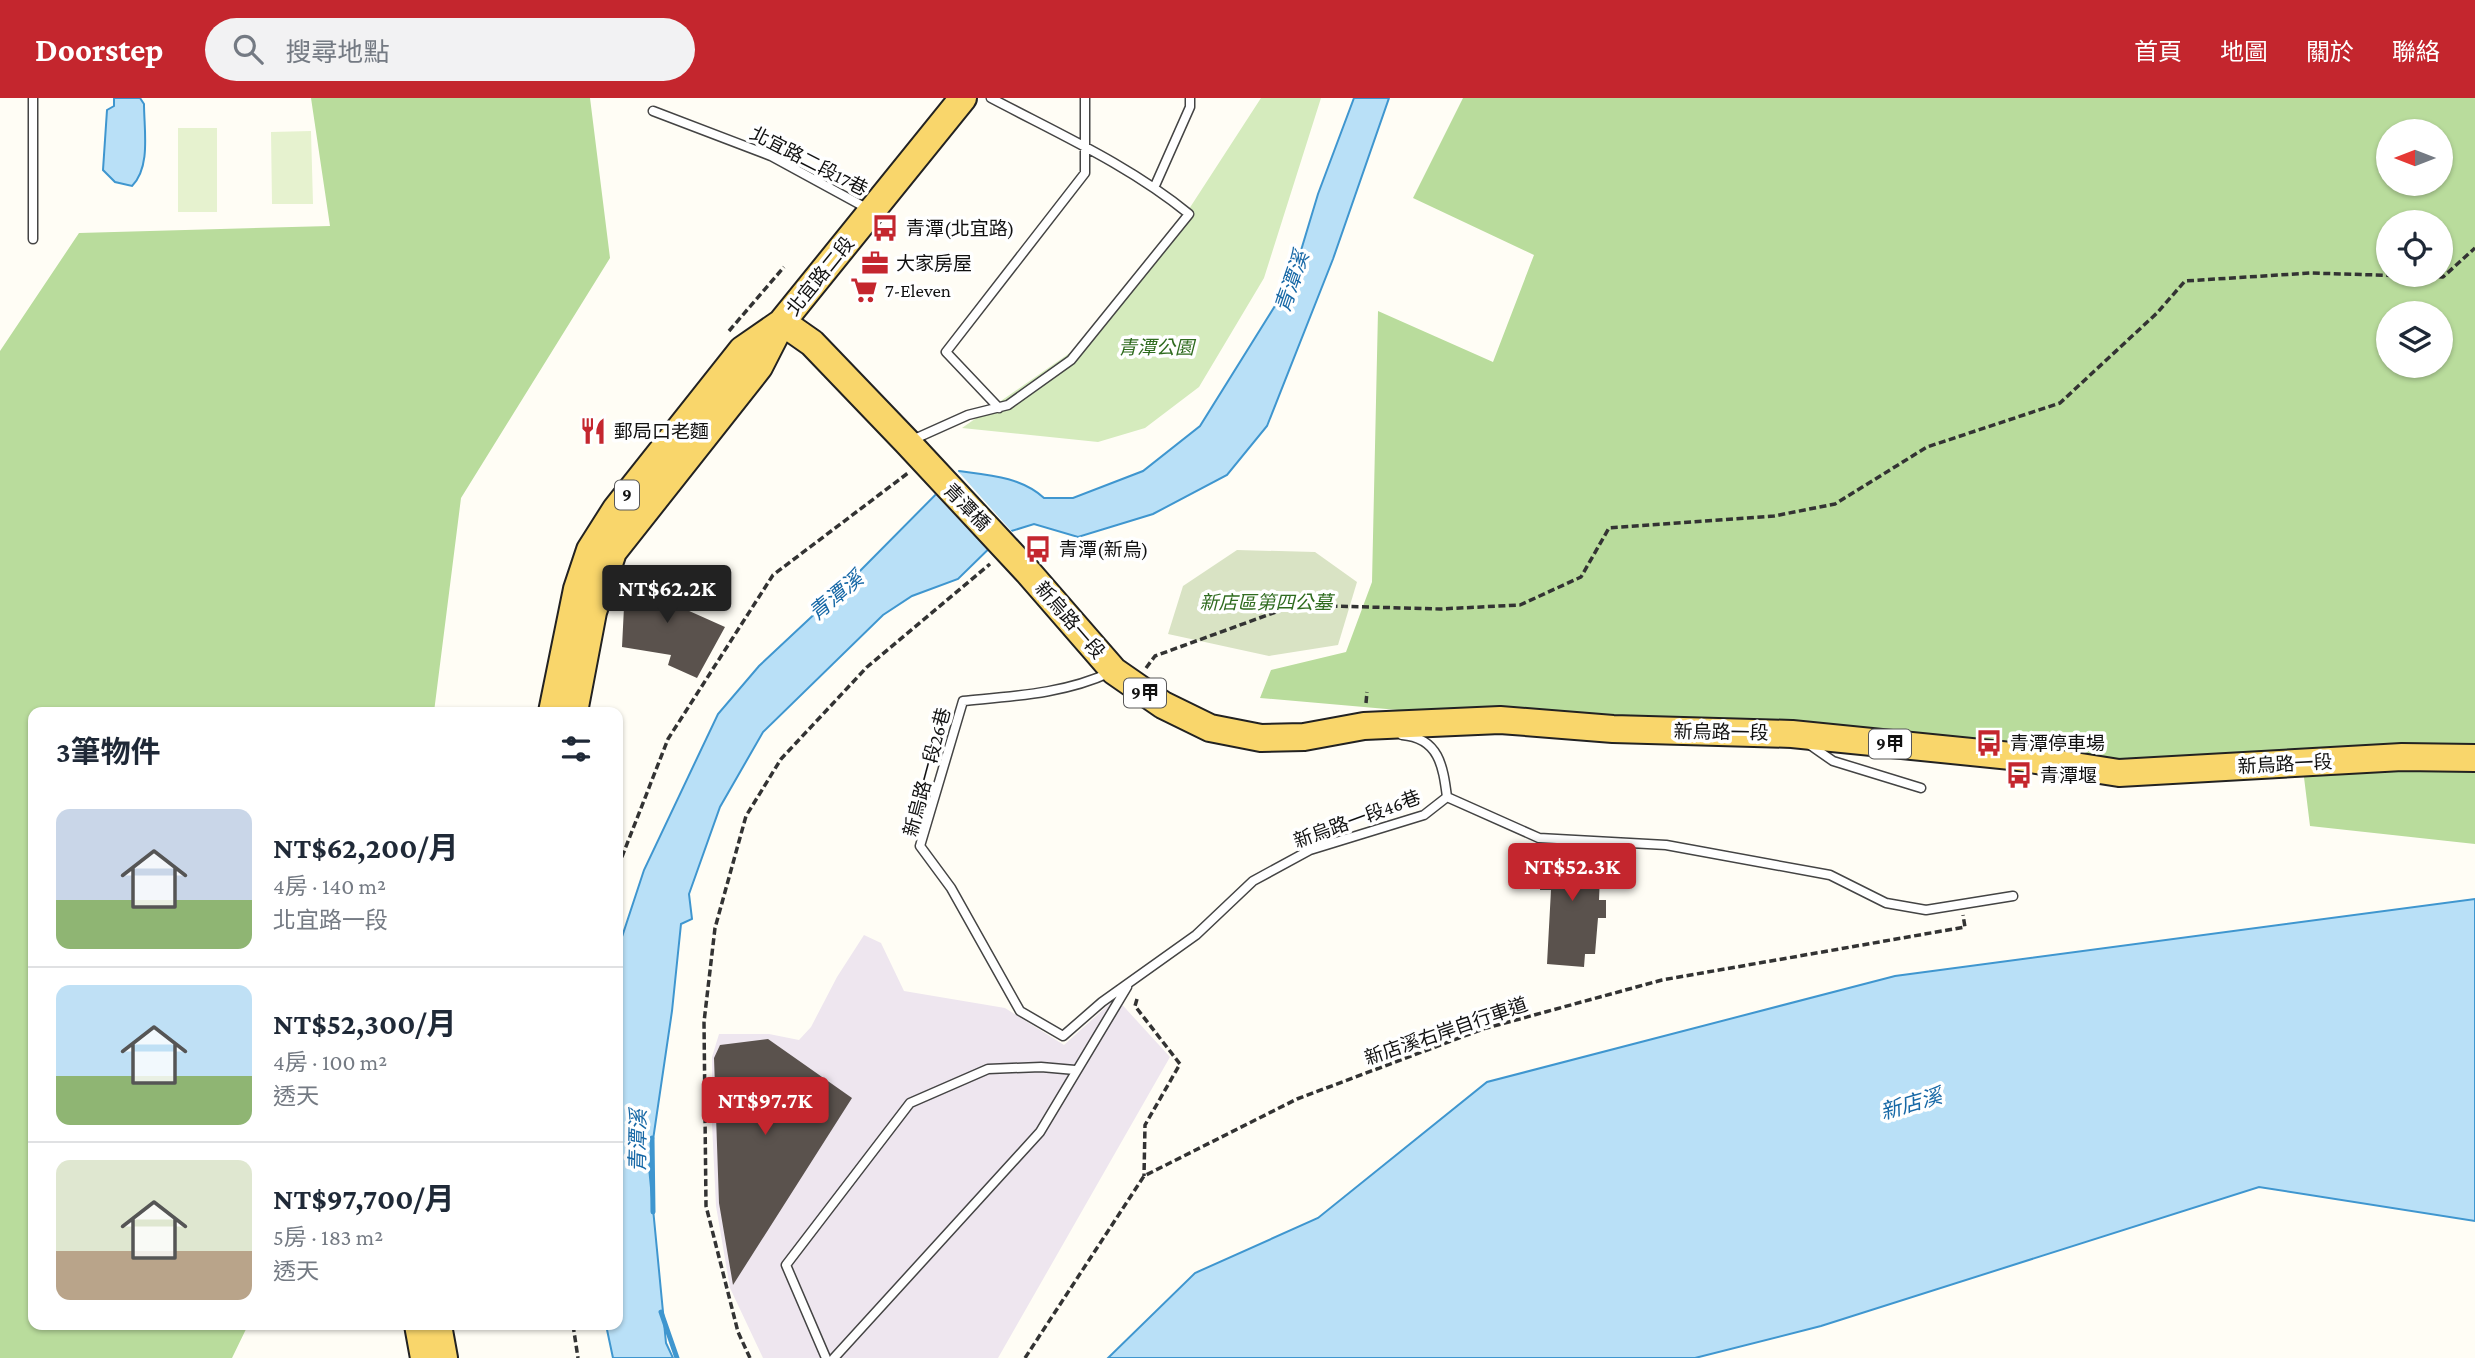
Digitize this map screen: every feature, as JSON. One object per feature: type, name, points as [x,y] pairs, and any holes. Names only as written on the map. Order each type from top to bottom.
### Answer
[{"type":"main road","name":"北宜路二段","points":[[782,322],[962,98]]},
{"type":"main road","name":"9甲","points":[[782,322],[812,343],[915,452]]},
{"type":"main road","name":"9","points":[[553,707],[577,589],[590,550],[616,509],[742,350],[782,322]]},
{"type":"main road","name":"9","points":[[575,707],[593,612],[613,552],[759,367],[782,322]]},
{"type":"main road","name":"青潭橋","points":[[915,452],[1028,572]]},
{"type":"main road","name":"新烏路一段","points":[[1028,572],[1123,678],[1163,705],[1210,728],[1261,738],[1304,737],[1364,726],[1500,720],[1613,729],[1793,734],[2011,756],[2119,773],[2402,757],[2475,758]]},
{"type":"main road","points":[[419,1330],[424,1358]]},
{"type":"main road","points":[[439,1330],[444,1358]]},
{"type":"lane","points":[[33,98],[33,239]]},
{"type":"lane","points":[[915,452],[968,415],[1008,405],[1071,360],[1189,215],[1154,188],[1085,144],[991,98]]},
{"type":"lane","points":[[999,408],[946,352],[1085,173],[1085,98]]},
{"type":"lane","points":[[1154,188],[1190,107],[1189,98]]},
{"type":"lane","name":"北宜路二段17巷","points":[[653,111],[771,156],[872,211]]},
{"type":"lane","name":"新烏路一段26巷","points":[[1123,678],[1055,691],[963,701],[920,846],[951,888],[1020,1011],[1063,1036],[1131,982]]},
{"type":"lane","points":[[1793,734],[1833,761],[1921,788]]},
{"type":"lane","name":"新烏路一段46巷","points":[[1131,982],[1196,934],[1254,881],[1277,867],[1341,839],[1424,815],[1447,797],[1443,764],[1430,744],[1406,735],[1393,735]]},
{"type":"lane","points":[[1304,737],[1369,736]]},
{"type":"lane","points":[[1447,797],[1539,838],[1666,845],[1830,875],[1886,903],[1926,910],[2014,896]]},
{"type":"lane","points":[[834,1358],[1040,1132],[1131,982]]},
{"type":"lane","points":[[826,1358],[786,1265],[910,1103],[988,1069],[1041,1067],[1076,1070]]},
{"type":"path","points":[[1123,678],[1155,656],[1295,605],[1440,609],[1520,605],[1581,577],[1609,528],[1774,516],[1835,504],[1927,447],[2060,402],[2157,313],[2185,281],[2310,273],[2443,277],[2475,248]]},
{"type":"path","points":[[725,335],[785,267]]},
{"type":"path","points":[[623,854],[668,739],[774,575],[915,452]]},
{"type":"path","points":[[750,1358],[738,1332],[706,1206],[704,1022],[715,928],[746,816],[781,758],[867,667],[1007,549]]},
{"type":"path","name":"新店溪右岸自行車道","points":[[1144,1175],[1297,1098],[1483,1029],[1662,980],[1965,927],[1962,905]]},
{"type":"path","points":[[1025,1358],[1144,1175],[1146,1125],[1180,1064],[1135,1006],[1143,973]]},
{"type":"path","points":[[574,1330],[578,1358]]},
{"type":"shaded area","points":[[864,935],[881,943],[904,991],[1005,1008],[1064,1045],[1116,998],[1170,1057],[998,1358],[763,1358],[730,1288],[716,1206],[712,1124],[712,1057],[719,1034],[769,1034],[799,1040],[811,1027],[837,977]]},
{"type":"green space","points":[[311,98],[590,98],[610,258],[461,498],[435,707],[28,707],[28,1330],[246,1330],[232,1358],[0,1358],[0,351],[79,233],[330,226]]},
{"type":"green space","name":"青潭公園","points":[[1261,98],[1321,98],[1264,278],[1199,387],[1145,428],[1098,442],[962,428],[1084,343],[1165,246]]},
{"type":"green space","points":[[1463,98],[2475,98],[2475,844],[2310,826],[2301,753],[2099,771],[1260,698],[1271,670],[1346,652],[1372,582],[1378,311],[1493,362],[1534,255],[1413,198]]},
{"type":"green space","points":[[178,128],[217,128],[217,212],[178,212]]},
{"type":"green space","points":[[311,131],[313,204],[272,204],[271,132]]},
{"type":"green space","name":"新店區第四公墓","points":[[1237,550],[1315,552],[1357,582],[1338,645],[1269,656],[1168,634],[1183,586]]},
{"type":"water","points":[[114,98],[140,98],[144,104],[144,159],[138,178],[132,186],[115,182],[103,170],[107,110],[114,106]]},
{"type":"water","points":[[1354,98],[1389,98],[1333,259],[1267,426],[1227,475],[1153,514],[1078,537],[1034,524],[1005,533],[958,579],[912,596],[883,615],[763,732],[720,807],[689,894],[692,919],[681,924],[672,1011],[649,1167],[666,1343],[673,1358],[613,1358],[607,1330],[623,1330],[623,934],[644,870],[718,714],[759,666],[853,578],[959,471],[1015,481],[1044,498],[1073,498],[1143,471],[1200,426],[1293,277],[1318,194]]},
{"type":"water","name":"新店溪","points":[[2475,899],[2475,1221],[2259,1187],[1821,1326],[1695,1358],[1108,1358],[1195,1273],[1318,1218],[1487,1082],[1895,976]]},
{"type":"pier","points":[[956,469],[1014,534],[1007,536],[990,552],[933,492]]},
{"type":"building","points":[[637,572],[644,578],[679,586],[687,610],[725,627],[697,678],[668,665],[671,655],[622,647],[625,587]]},
{"type":"building","points":[[1542,845],[1601,850],[1599,900],[1606,900],[1606,918],[1598,918],[1595,954],[1585,954],[1584,967],[1547,964],[1551,890],[1540,890]]},
{"type":"building","points":[[768,1039],[852,1098],[733,1285],[719,1203],[714,1058],[720,1045]]},
{"type":"waterway","name":"青潭溪","points":[[652,1138],[653,1212]]},
{"type":"waterway","name":"青潭溪","points":[[661,1312],[677,1358]]},
{"type":"place","name":"青潭(北宜路)","points":[[885,228]]},
{"type":"place","name":"大家房屋","points":[[875,263]]},
{"type":"place","name":"7-Eleven","points":[[864,290]]},
{"type":"place","name":"郵局口老麵","points":[[593,431]]},
{"type":"place","name":"青潭(新烏)","points":[[1038,549]]},
{"type":"place","name":"青潭停車場","points":[[1989,743]]},
{"type":"place","name":"青潭堰","points":[[2019,775]]}]
